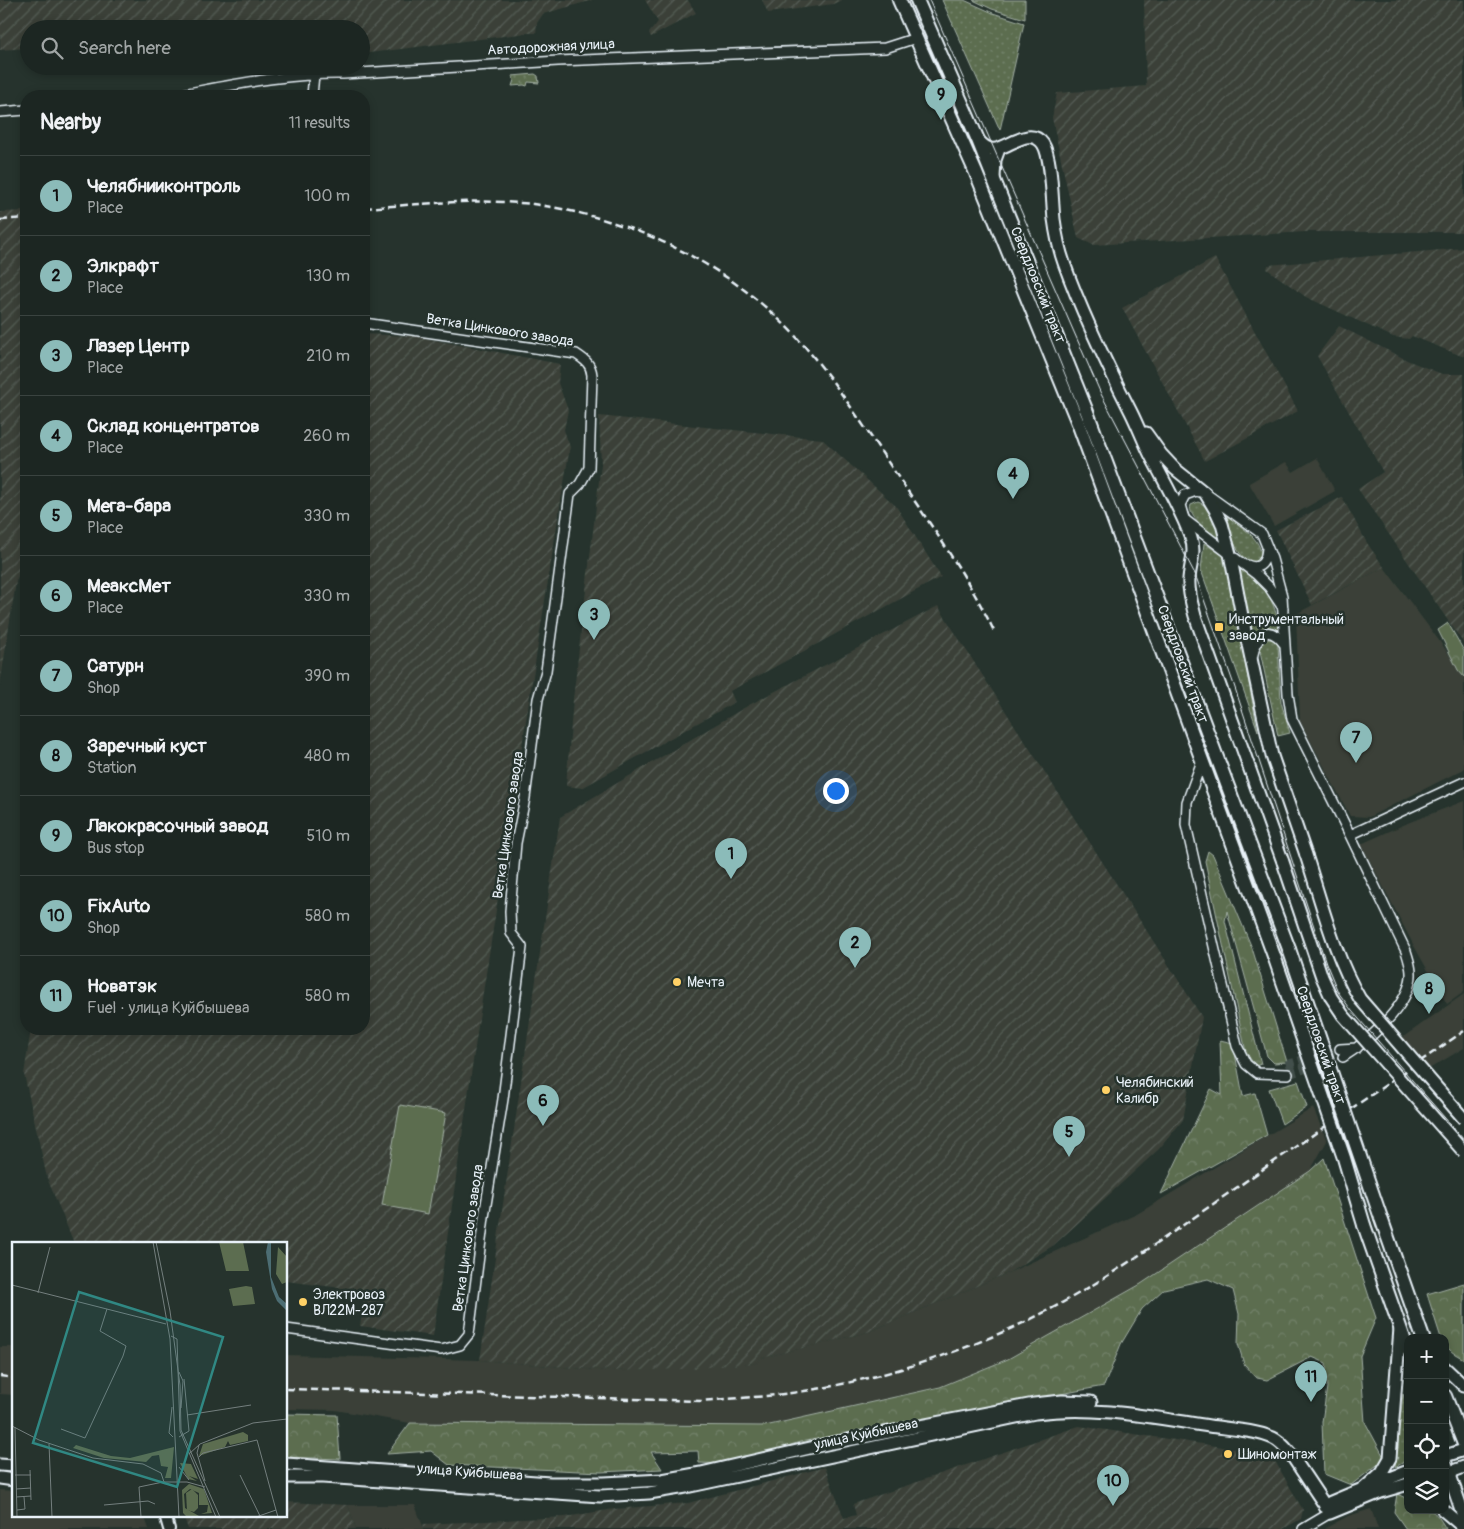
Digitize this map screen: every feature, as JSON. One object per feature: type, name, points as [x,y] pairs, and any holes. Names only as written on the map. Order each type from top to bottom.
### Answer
[{"type":"main road","name":"Свердловский тракт","points":[[899,0],[976,173],[1078,423],[1274,956],[1404,1338]]},
{"type":"main road","name":"Свердловский тракт","points":[[917,0],[994,178],[1087,412],[1290,949],[1422,1334]]},
{"type":"main road","name":"Автодорожная улица","points":[[916,38],[931,32]]},
{"type":"main road","points":[[978,140],[989,148],[999,148],[1014,140],[1028,137],[1035,138],[1042,144],[1047,156],[1054,220],[1064,263],[1087,321],[1150,454],[1184,519],[1194,548],[1189,579],[1189,594],[1195,616],[1322,977],[1331,998],[1343,1015],[1464,1152]]},
{"type":"main road","points":[[994,178],[994,160],[999,148]]},
{"type":"main road","points":[[1130,411],[1161,454],[1175,469],[1205,493],[1220,518],[1230,554],[1272,756],[1338,956],[1360,999],[1464,1118]]},
{"type":"main road","points":[[1362,1490],[1382,1472],[1390,1458],[1400,1326]]},
{"type":"main road","points":[[1449,1372],[1464,1386]]},
{"type":"main road","name":"улица Куйбышева","points":[[288,1477],[324,1477],[549,1488],[662,1480],[832,1443],[921,1432],[1034,1404],[1078,1401],[1108,1404],[1265,1430],[1281,1436],[1295,1448],[1307,1463],[1330,1508]]},
{"type":"main road","points":[[1449,1406],[1464,1444]]},
{"type":"main road","points":[[1449,1455],[1464,1450]]},
{"type":"main road","name":"улица Куйбышева","points":[[288,1464],[549,1488]]},
{"type":"main road","points":[[1449,1469],[1464,1467]]},
{"type":"main road","points":[[1330,1508],[1362,1490],[1404,1473]]},
{"type":"main road","points":[[1449,1477],[1464,1517]]},
{"type":"main road","points":[[1330,1508],[1404,1485]]},
{"type":"main road","points":[[1382,1492],[1404,1491]]},
{"type":"main road","points":[[1448,1514],[1464,1528]]},
{"type":"street","name":"Автодорожная улица","points":[[370,72],[558,61],[885,48],[916,38]]},
{"type":"street","name":"Автодорожная улица","points":[[204,90],[306,75]]},
{"type":"street","points":[[313,90],[314,75]]},
{"type":"street","points":[[0,112],[20,110]]},
{"type":"street","name":"Ветка Цинкового завода","points":[[288,1329],[441,1350],[460,1345],[469,1334],[522,947],[511,933],[510,911],[516,843],[525,798],[538,699],[546,671],[570,494],[580,484],[590,468],[592,369],[586,360],[576,354],[370,324]]},
{"type":"street","points":[[1283,608],[1269,587],[1257,575],[1184,519],[1181,508],[1182,498],[1191,491],[1205,493],[1262,534],[1279,582],[1283,608],[1286,645],[1288,694],[1292,719],[1406,951],[1411,970],[1411,981],[1397,1008],[1358,1048],[1342,1053]]},
{"type":"street","points":[[1240,562],[1253,567],[1264,563],[1267,545]]},
{"type":"street","points":[[1252,661],[1255,644],[1259,637],[1266,633],[1273,633],[1286,645]]},
{"type":"street","points":[[1202,761],[1187,802],[1186,825],[1238,1046],[1246,1064],[1257,1073],[1287,1069]]},
{"type":"street","points":[[1350,835],[1464,782]]},
{"type":"street","points":[[1306,1527],[1330,1508]]},
{"type":"street","points":[[165,1516],[169,1529]]},
{"type":"shaded area","points":[[0,0],[593,0],[543,14],[537,23],[536,33],[370,53],[370,20],[20,20],[20,49],[0,50]]},
{"type":"shaded area","points":[[645,0],[688,0],[696,13],[651,37],[649,33],[658,22]]},
{"type":"shaded area","points":[[762,0],[842,0],[833,4],[768,13]]},
{"type":"shaded area","points":[[1144,0],[1464,0],[1464,232],[1305,232],[1093,245],[1078,238],[1052,118],[1057,93],[1146,86]]},
{"type":"shaded area","points":[[20,211],[20,570],[16,582],[0,685],[0,212]]},
{"type":"shaded area","points":[[1464,248],[1464,357],[1412,336],[1409,339],[1393,337],[1306,297],[1267,269],[1268,265]]},
{"type":"shaded area","points":[[1215,258],[1298,411],[1205,461],[1122,308]]},
{"type":"shaded area","points":[[1339,326],[1409,361],[1442,374],[1464,374],[1464,644],[1358,489],[1383,472],[1317,356]]},
{"type":"shaded area","points":[[370,334],[413,336],[560,364],[558,383],[568,410],[564,430],[570,447],[482,999],[433,1336],[360,1326],[365,1291],[288,1281],[288,1242],[74,1242],[47,1178],[24,1074],[30,1035],[370,1035]]},
{"type":"shaded area","points":[[599,416],[822,439],[896,506],[941,577],[730,691],[735,702],[582,788],[566,786],[573,699],[601,464]]},
{"type":"shaded area","points":[[1317,458],[1335,491],[1274,526],[1249,483],[1286,462],[1293,472]]},
{"type":"shaded area","points":[[1342,497],[1367,543],[1384,567],[1312,605],[1276,530]]},
{"type":"shaded area","points":[[1384,567],[1464,674],[1464,769],[1369,817],[1350,816],[1300,721],[1296,614]]},
{"type":"shaded area","points":[[938,606],[1202,1017],[1183,1120],[1159,1149],[1054,1245],[1010,1272],[868,1332],[762,1358],[756,1363],[684,1369],[610,1371],[480,1360],[560,817],[749,705]]},
{"type":"shaded area","points":[[1464,801],[1464,992],[1447,1004],[1414,946],[1361,844]]},
{"type":"shaded area","points":[[1464,994],[1464,1048],[1429,1069],[1399,1040]]},
{"type":"shaded area","points":[[1313,1108],[1327,1141],[1310,1171],[1141,1284],[1008,1359],[940,1387],[765,1426],[410,1423],[335,1410],[288,1409],[288,1355],[480,1360],[610,1371],[756,1363],[761,1358],[868,1332],[1010,1272],[1137,1214]]},
{"type":"shaded area","points":[[0,1347],[12,1347],[12,1395],[0,1394]]},
{"type":"shaded area","points":[[1079,1426],[1271,1454],[1303,1510],[1301,1519],[1283,1529],[424,1529],[423,1524],[565,1517],[614,1509],[688,1503],[825,1467],[844,1518],[856,1515],[853,1504]]},
{"type":"shaded area","points":[[0,1490],[12,1491],[12,1516],[144,1516],[149,1529],[0,1529]]},
{"type":"shaded area","points":[[288,1502],[348,1505],[356,1529],[188,1529],[183,1516],[288,1516]]},
{"type":"shaded area","points":[[348,1505],[415,1505],[424,1529],[356,1529]]},
{"type":"shaded area","points":[[1371,1509],[1378,1529],[1324,1529],[1348,1516]]},
{"type":"green space","points":[[942,0],[964,0],[993,13],[1024,23],[1000,130]]},
{"type":"green space","points":[[973,0],[1025,0],[1025,19],[992,9]]},
{"type":"green space","points":[[535,74],[538,76],[539,83],[528,82],[527,86],[512,86],[514,80],[512,76]]},
{"type":"green space","points":[[1198,502],[1211,513],[1222,541],[1201,525],[1192,515],[1191,505]]},
{"type":"green space","points":[[1227,516],[1256,541],[1260,548],[1260,563],[1252,562],[1240,553],[1233,539]]},
{"type":"green space","points":[[1204,543],[1225,557],[1258,731],[1201,570]]},
{"type":"green space","points":[[1239,568],[1256,581],[1267,594],[1275,609],[1279,630],[1264,628],[1253,637]]},
{"type":"green space","points":[[1448,623],[1464,651],[1464,677],[1458,670],[1438,630]]},
{"type":"green space","points":[[1268,639],[1275,640],[1278,645],[1281,702],[1290,733],[1278,736],[1260,651],[1262,642]]},
{"type":"green space","points":[[1208,851],[1213,855],[1252,948],[1287,1062],[1274,1063],[1267,1056],[1227,911],[1225,921],[1261,1064],[1255,1066],[1246,1052],[1205,861]]},
{"type":"green space","points":[[1220,1040],[1233,1043],[1243,1096],[1255,1093],[1267,1135],[1161,1194],[1211,1089],[1222,1095]]},
{"type":"green space","points":[[1298,1081],[1307,1107],[1282,1124],[1269,1089]]},
{"type":"green space","points":[[400,1105],[446,1113],[428,1214],[382,1205]]},
{"type":"green space","points":[[1324,1158],[1376,1318],[1360,1356],[1365,1422],[1385,1459],[1351,1485],[1324,1474],[1322,1422],[1327,1387],[1326,1363],[1312,1357],[1267,1380],[1257,1378],[1244,1364],[1238,1344],[1239,1314],[1233,1290],[1208,1279],[1164,1289],[1142,1309],[1121,1344],[1104,1386],[800,1442],[731,1464],[699,1463],[698,1451],[651,1452],[662,1469],[601,1472],[449,1465],[431,1451],[387,1454],[410,1423],[765,1426],[940,1387],[1008,1359],[1141,1284],[1310,1171]]},
{"type":"green space","points":[[1464,1283],[1464,1359],[1449,1348],[1449,1334],[1440,1334],[1427,1294]]},
{"type":"green space","points":[[1403,1394],[1404,1462],[1395,1467]]},
{"type":"green space","points":[[288,1414],[337,1415],[340,1459],[288,1457]]},
{"type":"green space","points":[[1397,1494],[1404,1497],[1404,1514],[1436,1514],[1446,1529],[1406,1529],[1394,1512]]},
{"type":"tunnel","points":[[1286,1065],[1340,1049]]},
{"type":"tunnel","points":[[1288,1074],[1343,1057]]},
{"type":"tram line","points":[[929,0],[1101,394],[1195,574],[1234,685],[1326,963],[1338,992],[1352,1011],[1464,1140]]},
{"type":"railway","points":[[370,208],[434,203],[504,202],[533,204],[572,211],[647,235],[717,271],[779,319],[827,374],[942,542],[970,586],[994,631]]},
{"type":"railway","points":[[0,220],[20,218]]},
{"type":"railway","points":[[288,1389],[701,1401],[797,1392],[892,1372],[983,1340],[1042,1314],[1071,1298],[1155,1245],[1464,1031]]},
{"type":"railway","points":[[0,1376],[12,1378]]},
{"type":"place","name":"Лакокрасочный завод","points":[[941,120]]},
{"type":"place","name":"Склад концентратов","points":[[1013,499]]},
{"type":"place","name":"Инструментальный завод","points":[[1219,627]]},
{"type":"place","name":"Лазер Центр","points":[[594,640]]},
{"type":"place","name":"Сатурн","points":[[1356,763]]},
{"type":"place","name":"Челябнииконтроль","points":[[731,879]]},
{"type":"place","name":"Элкрафт","points":[[855,968]]},
{"type":"place","name":"Мечта","points":[[677,982]]},
{"type":"place","name":"Заречный куст","points":[[1429,1014]]},
{"type":"place","name":"Челябинский Калибр","points":[[1106,1090]]},
{"type":"place","name":"МеаксМет","points":[[543,1126]]},
{"type":"place","name":"Мега-бара","points":[[1069,1157]]},
{"type":"place","name":"Электровоз ВЛ22М-287","points":[[303,1302]]},
{"type":"place","name":"Новатэк","points":[[1311,1402]]},
{"type":"place","name":"Шиномонтаж","points":[[1228,1454]]},
{"type":"place","name":"FixAuto","points":[[1113,1506]]}]
